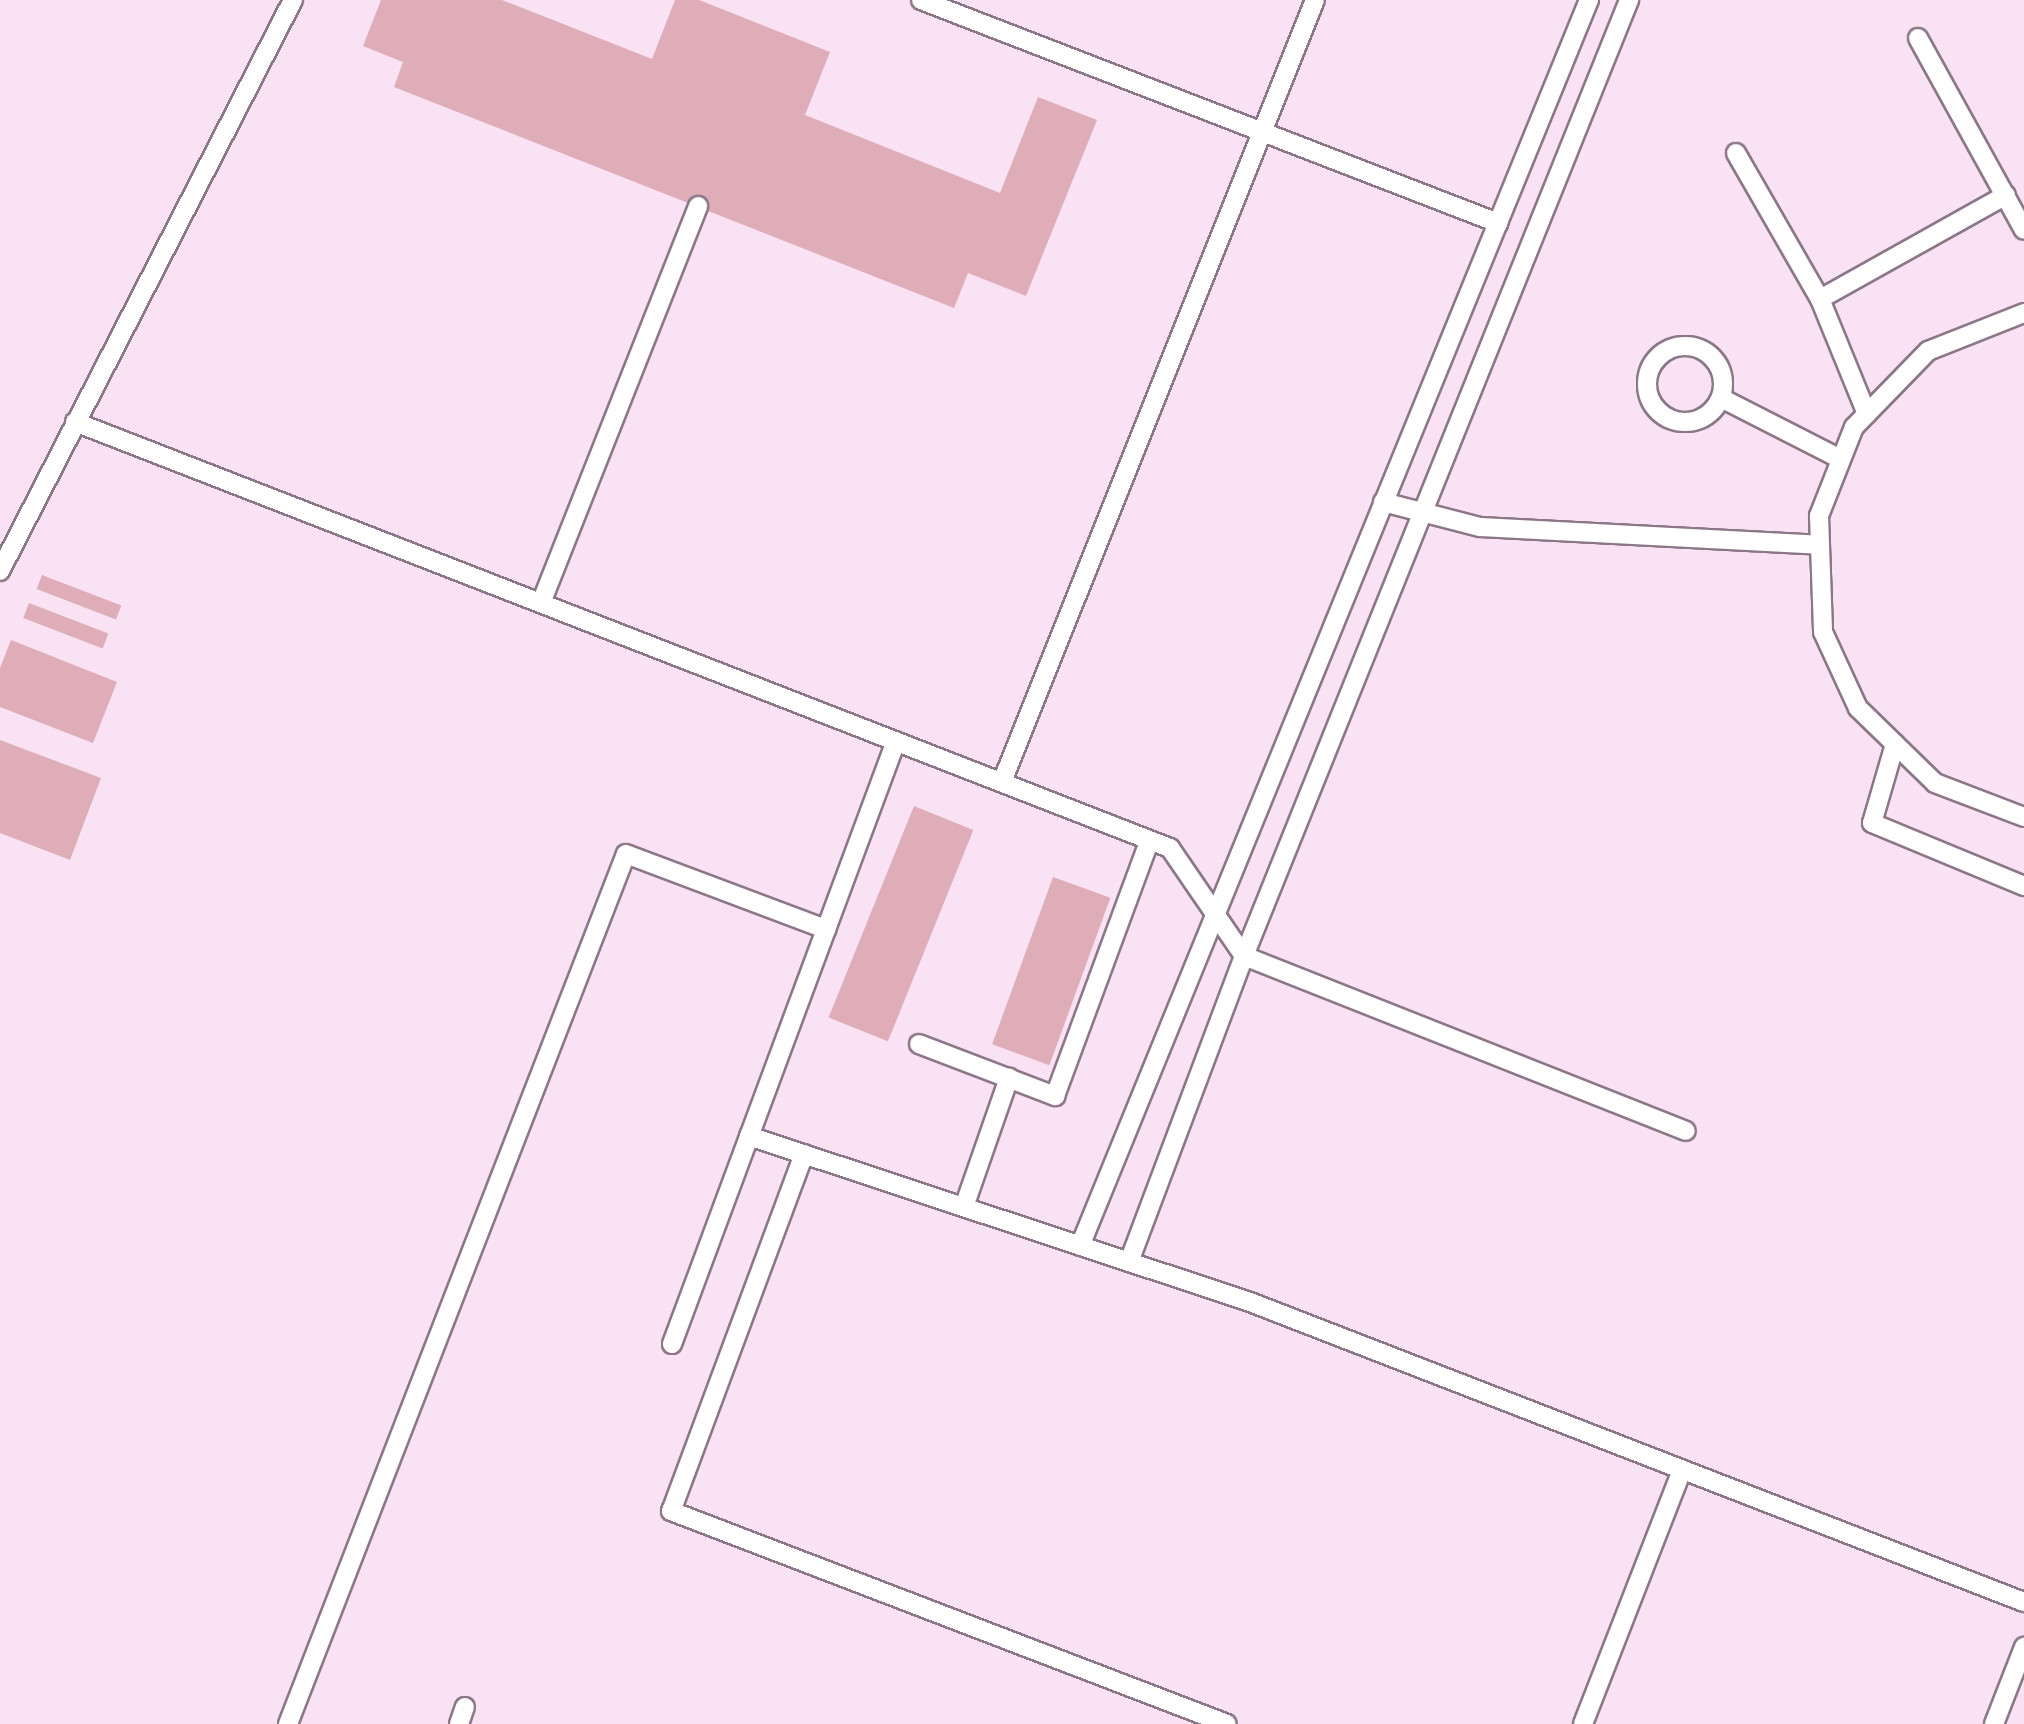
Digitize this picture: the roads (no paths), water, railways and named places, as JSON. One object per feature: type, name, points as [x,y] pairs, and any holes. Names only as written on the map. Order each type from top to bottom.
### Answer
[{"type":"lane","points":[[0,571],[292,0]]},
{"type":"lane","points":[[920,0],[1498,223]]},
{"type":"lane","points":[[1002,782],[1315,0]]},
{"type":"lane","points":[[1080,1246],[1589,0]]},
{"type":"lane","points":[[1130,1262],[1244,956],[1630,0]]},
{"type":"lane","points":[[1918,38],[2024,230]]},
{"type":"lane","points":[[1736,152],[1820,299],[1867,414]]},
{"type":"lane","points":[[1820,299],[2006,194]]},
{"type":"lane","points":[[541,603],[698,206]]},
{"type":"lane","points":[[2024,313],[1928,352],[1867,414],[1842,459],[1819,516],[1823,632],[1858,708],[1935,783],[2024,817]]},
{"type":"lane","points":[[1690,344],[1717,358],[1724,399],[1699,422],[1665,418],[1646,392],[1648,368],[1657,355],[1690,344]]},
{"type":"lane","points":[[1724,399],[1842,459]]},
{"type":"lane","points":[[75,422],[1170,848],[1244,956],[1686,1131]]},
{"type":"lane","points":[[1383,502],[1480,527],[1820,545]]},
{"type":"lane","points":[[672,1344],[896,742]]},
{"type":"lane","points":[[1896,744],[1872,823],[2024,886]]},
{"type":"lane","points":[[919,1044],[1055,1096],[1150,842]]},
{"type":"lane","points":[[288,1724],[626,854],[826,930]]},
{"type":"lane","points":[[964,1208],[1009,1078]]},
{"type":"lane","points":[[749,1136],[1130,1262],[2024,1602]]},
{"type":"lane","points":[[804,1154],[671,1511],[1227,1724]]},
{"type":"lane","points":[[1583,1724],[1682,1470]]},
{"type":"lane","points":[[1994,1724],[2024,1647]]}]
